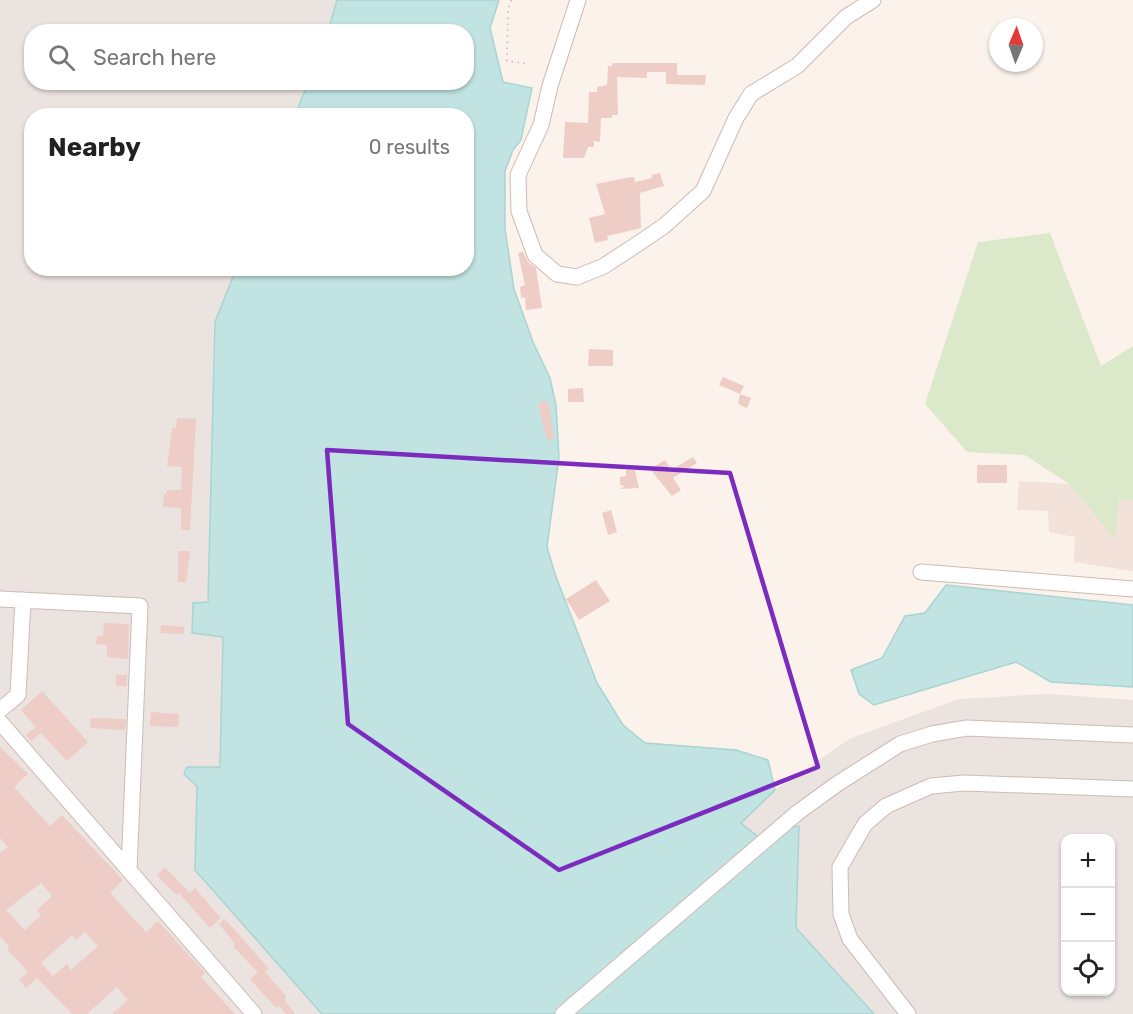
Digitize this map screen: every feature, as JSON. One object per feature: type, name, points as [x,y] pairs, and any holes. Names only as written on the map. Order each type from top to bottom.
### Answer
[{"type":"street","points":[[578,0],[541,125],[518,175],[519,211],[535,255],[557,274],[577,277],[604,266],[664,226],[703,191],[736,118],[751,94],[797,66],[846,16],[873,0]]},
{"type":"street","points":[[921,572],[1133,589]]},
{"type":"street","points":[[0,599],[140,606],[129,871]]},
{"type":"street","points":[[0,710],[18,695],[23,600]]},
{"type":"street","points":[[0,722],[254,1014]]},
{"type":"street","points":[[563,1014],[796,813],[900,744],[932,734],[967,728],[1133,735]]},
{"type":"street","points":[[908,1014],[850,939],[841,914],[840,867],[865,824],[886,806],[932,786],[964,783],[1133,789]]},
{"type":"path","points":[[512,0],[508,11],[507,60],[530,64]]},
{"type":"highlighted area","points":[[327,450],[730,473],[818,767],[559,870],[348,724]]},
{"type":"shaded area","points":[[0,0],[337,0],[330,24],[24,24],[24,90],[305,90],[298,108],[24,108],[24,276],[233,276],[215,322],[208,603],[193,604],[192,633],[223,636],[220,767],[187,767],[197,786],[195,870],[322,1014],[0,1014]]},
{"type":"shaded area","points":[[1019,481],[1069,484],[1116,539],[1119,499],[1133,501],[1133,571],[1074,562],[1075,537],[1049,532],[1048,511],[1017,510]]},
{"type":"shaded area","points":[[1048,694],[1133,700],[1133,1014],[874,1014],[796,928],[798,826],[768,846],[741,823],[775,790],[851,738],[959,699]]},
{"type":"green space","points":[[1050,233],[1101,366],[1133,346],[1133,501],[1119,499],[1116,540],[1069,484],[1025,455],[967,452],[925,404],[978,242]]},
{"type":"water","points":[[337,0],[499,0],[490,28],[503,82],[532,88],[521,140],[513,150],[505,171],[505,229],[514,289],[533,342],[550,378],[556,405],[559,457],[547,547],[555,574],[597,683],[623,725],[645,743],[736,750],[768,760],[775,790],[741,823],[768,845],[785,828],[799,826],[796,928],[874,1014],[322,1014],[195,870],[197,786],[184,774],[187,767],[220,767],[223,637],[192,633],[193,603],[208,602],[215,322],[233,276],[474,276],[474,108],[298,108],[305,90],[474,90],[474,24],[330,24]]},
{"type":"water","points":[[946,585],[1133,605],[1133,687],[1051,682],[1016,662],[874,705],[859,694],[851,670],[882,658],[905,616],[925,613]]},
{"type":"building","points":[[613,63],[677,63],[677,75],[706,75],[705,85],[666,84],[666,72],[647,72],[647,78],[617,77],[618,115],[612,115],[612,118],[601,118],[600,142],[594,141],[594,147],[588,147],[584,158],[563,158],[565,122],[588,123],[589,92],[597,92],[597,87],[607,85],[608,66],[612,66]]},
{"type":"building","points":[[660,173],[664,186],[640,193],[641,228],[607,236],[608,240],[595,243],[589,218],[605,214],[596,184],[631,177],[634,177],[635,182],[652,178],[651,175]]},
{"type":"building","points":[[523,252],[528,262],[536,268],[542,308],[526,310],[525,297],[521,298],[520,287],[525,285],[518,253]]},
{"type":"building","points":[[589,349],[613,350],[613,366],[588,366]]},
{"type":"building","points":[[723,377],[744,386],[740,394],[719,385]]},
{"type":"building","points":[[583,388],[584,402],[568,402],[568,389]]},
{"type":"building","points":[[740,394],[751,398],[747,408],[738,404]]},
{"type":"building","points":[[548,401],[554,439],[547,440],[538,403]]},
{"type":"building","points":[[177,418],[196,419],[190,530],[181,530],[181,508],[163,507],[164,494],[167,494],[167,490],[181,490],[182,467],[167,466],[172,428],[176,428]]},
{"type":"building","points":[[693,457],[697,463],[673,478],[681,490],[672,496],[650,469],[665,460],[671,470]]},
{"type":"building","points":[[977,465],[1007,465],[1007,483],[977,483]]},
{"type":"building","points":[[626,470],[635,470],[639,488],[620,489],[625,486],[620,485],[620,477],[626,476]]},
{"type":"building","points":[[611,510],[617,532],[608,535],[602,513]]},
{"type":"building","points":[[178,551],[190,551],[186,582],[178,582]]},
{"type":"building","points":[[596,580],[610,601],[579,620],[566,599]]},
{"type":"building","points":[[104,623],[129,624],[128,659],[107,657],[107,645],[96,644],[97,636],[103,636]]},
{"type":"building","points":[[161,625],[184,627],[184,634],[160,633]]},
{"type":"building","points":[[116,675],[127,675],[127,686],[116,686]]},
{"type":"building","points":[[42,691],[88,742],[67,761],[41,733],[31,741],[26,735],[36,727],[21,710]]},
{"type":"building","points":[[151,712],[179,714],[178,727],[150,726]]},
{"type":"building","points":[[91,718],[126,719],[125,730],[90,728]]},
{"type":"building","points":[[0,747],[28,774],[14,787],[50,826],[62,815],[123,880],[110,893],[146,932],[158,921],[205,973],[201,977],[235,1014],[112,1014],[128,1000],[117,987],[87,1014],[72,1014],[37,978],[26,988],[19,980],[28,972],[7,949],[9,946],[0,936],[0,853],[8,847],[0,838]],"holes":[[[41,883],[52,896],[37,910],[41,915],[25,930],[6,910]],[[85,932],[98,946],[71,970],[67,964],[53,976],[41,963],[72,935],[76,940]]]},
{"type":"building","points":[[165,867],[190,893],[195,888],[221,918],[210,928],[179,893],[176,895],[157,875]]},
{"type":"building","points":[[225,919],[269,969],[265,972],[286,996],[285,1001],[295,1014],[286,1014],[279,1006],[276,1008],[250,979],[258,973],[233,946],[235,944],[219,924]]}]
